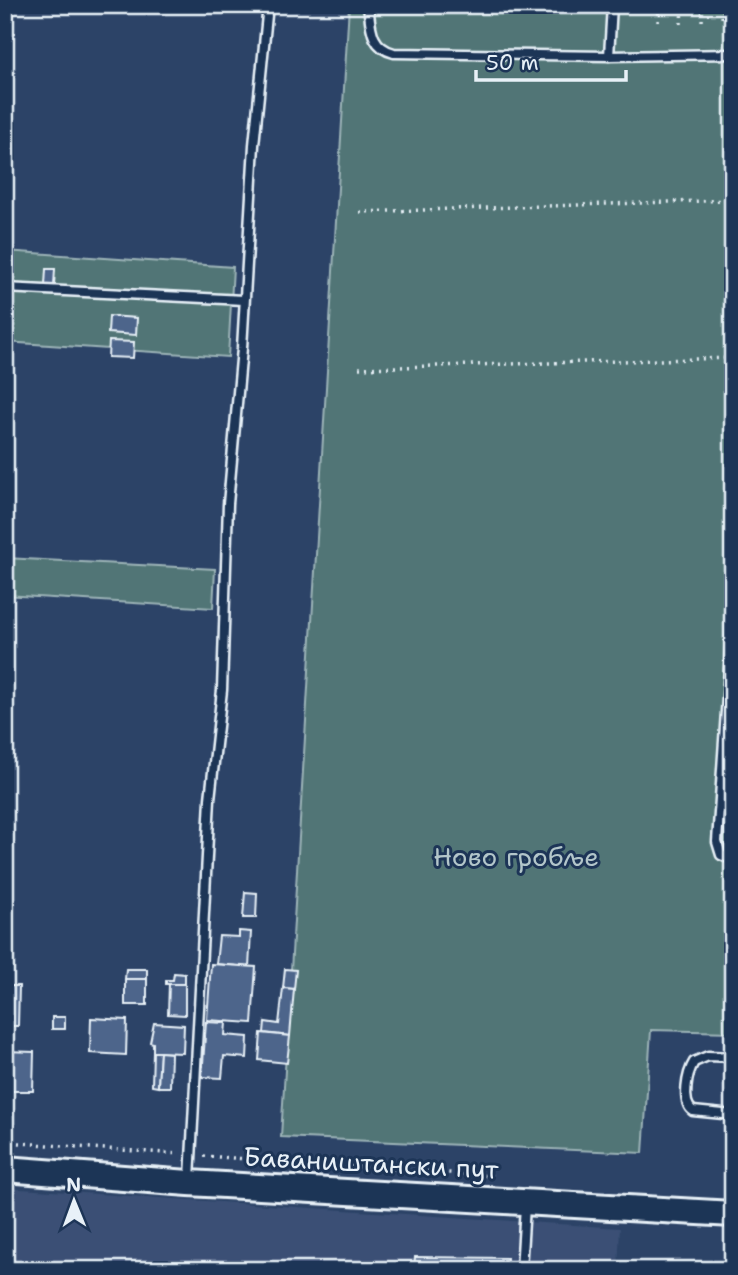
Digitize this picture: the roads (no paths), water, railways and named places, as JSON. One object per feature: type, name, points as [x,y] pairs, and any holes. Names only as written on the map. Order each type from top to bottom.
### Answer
[{"type":"main road","name":"Баваништански пут","points":[[5,1169],[189,1183],[733,1214]]},
{"type":"lane","points":[[189,1183],[210,799],[222,690],[228,504],[254,145],[268,5]]},
{"type":"lane","points":[[368,5],[376,44],[394,53],[609,56],[733,54]]},
{"type":"lane","points":[[609,56],[612,5]]},
{"type":"lane","points":[[5,288],[244,300]]},
{"type":"lane","points":[[733,610],[717,842],[721,855],[733,860]]},
{"type":"lane","points":[[733,1058],[708,1056],[694,1062],[690,1071],[687,1101],[693,1111],[733,1115]]},
{"type":"lane","points":[[521,1270],[525,1202]]},
{"type":"park label","name":"Ново гробље","points":[[516,857]]}]
